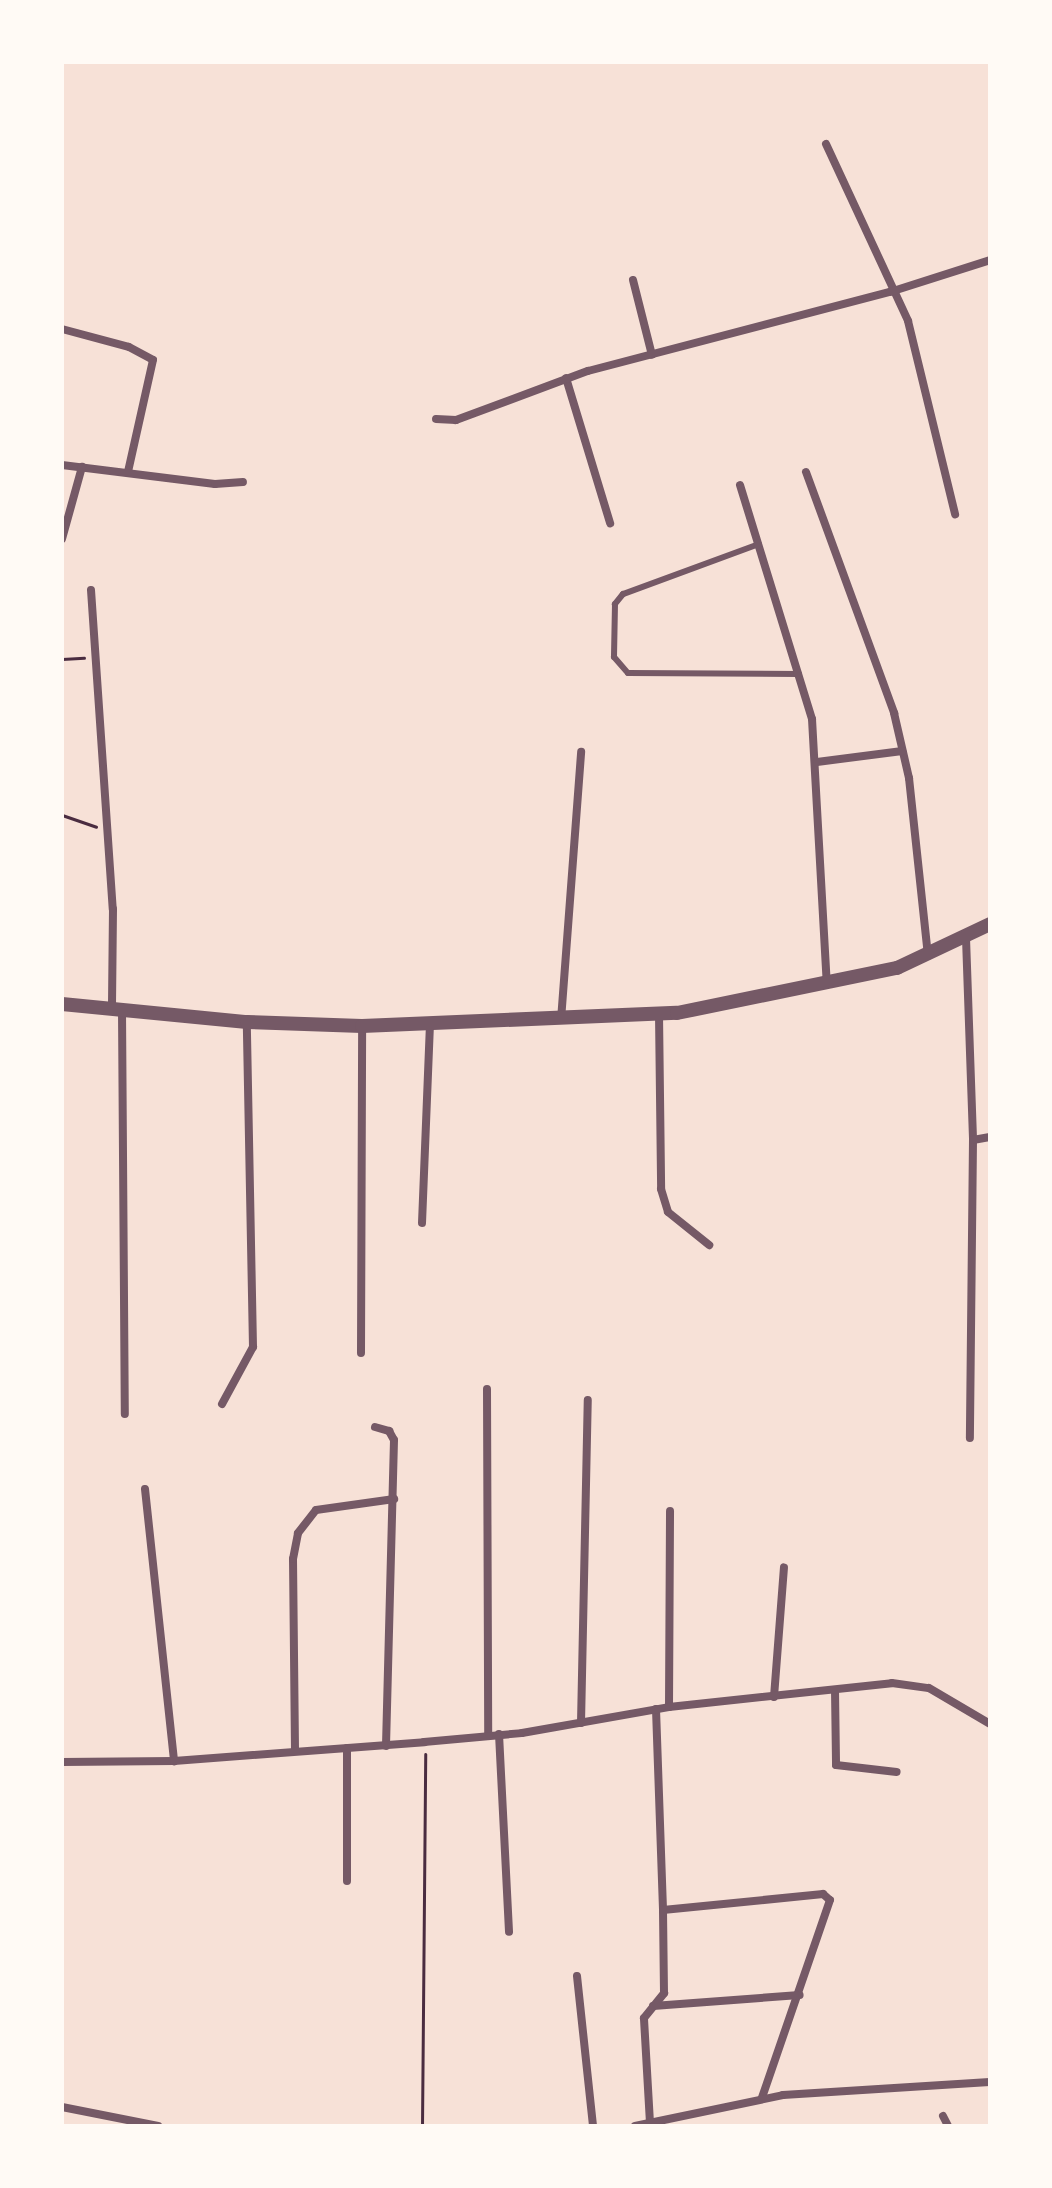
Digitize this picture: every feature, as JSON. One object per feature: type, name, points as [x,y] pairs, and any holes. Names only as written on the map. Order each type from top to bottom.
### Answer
[{"type":"street","points":[[826,144],[890,292],[913,337],[955,514]]},
{"type":"street","points":[[436,419],[456,420],[566,378],[890,292],[990,260]]},
{"type":"street","points":[[633,280],[652,355]]},
{"type":"street","points":[[62,329],[129,347],[153,360],[128,472]]},
{"type":"street","points":[[566,378],[610,523]]},
{"type":"street","points":[[62,465],[215,484],[243,482]]},
{"type":"street","points":[[62,539],[82,467]]},
{"type":"street","points":[[806,472],[902,751],[928,956]]},
{"type":"street","points":[[740,485],[801,674],[817,762],[827,985]]},
{"type":"street","points":[[91,590],[117,1010],[125,1414]]},
{"type":"street","points":[[817,762],[902,751]]},
{"type":"street","points":[[561,1021],[581,752]]},
{"type":"street","points":[[62,1004],[247,1022],[362,1026],[561,1021],[659,1014],[827,985],[928,956],[990,924]]},
{"type":"street","points":[[966,938],[973,1140],[970,1438]]},
{"type":"street","points":[[659,1014],[661,1189],[668,1212],[709,1245]]},
{"type":"street","points":[[222,1404],[253,1347],[247,1022]]},
{"type":"street","points":[[422,1223],[430,1023]]},
{"type":"street","points":[[361,1353],[362,1026]]},
{"type":"street","points":[[973,1140],[990,1137]]},
{"type":"street","points":[[487,1389],[488,1735]]},
{"type":"street","points":[[581,1723],[588,1400]]},
{"type":"street","points":[[375,1427],[392,1434],[394,1499],[386,1746]]},
{"type":"street","points":[[145,1489],[174,1761]]},
{"type":"street","points":[[295,1750],[293,1559],[298,1533],[316,1510],[394,1499]]},
{"type":"street","points":[[669,1707],[670,1511]]},
{"type":"street","points":[[774,1697],[784,1567]]},
{"type":"street","points":[[62,1762],[174,1761],[295,1750],[386,1746],[581,1723],[669,1707],[917,1684],[990,1724]]},
{"type":"street","points":[[835,1690],[836,1765],[897,1772]]},
{"type":"street","points":[[650,2123],[644,2018],[664,1993],[656,1709]]},
{"type":"street","points":[[499,1734],[509,1932]]},
{"type":"street","points":[[347,1748],[347,1881]]},
{"type":"street","points":[[663,1910],[823,1894],[831,1909],[762,2098]]},
{"type":"street","points":[[577,1976],[593,2126]]},
{"type":"street","points":[[651,2007],[800,1995]]},
{"type":"street","points":[[635,2126],[762,2098],[990,2082]]},
{"type":"street","points":[[62,2107],[158,2126]]},
{"type":"street","points":[[943,2116],[948,2126]]},
{"type":"lane","points":[[759,544],[623,594],[615,604],[614,657],[628,673],[801,674]]},
{"type":"path","points":[[62,659],[95,657]]},
{"type":"path","points":[[62,815],[85,826],[108,829]]},
{"type":"path","points":[[422,2126],[424,1742]]}]
